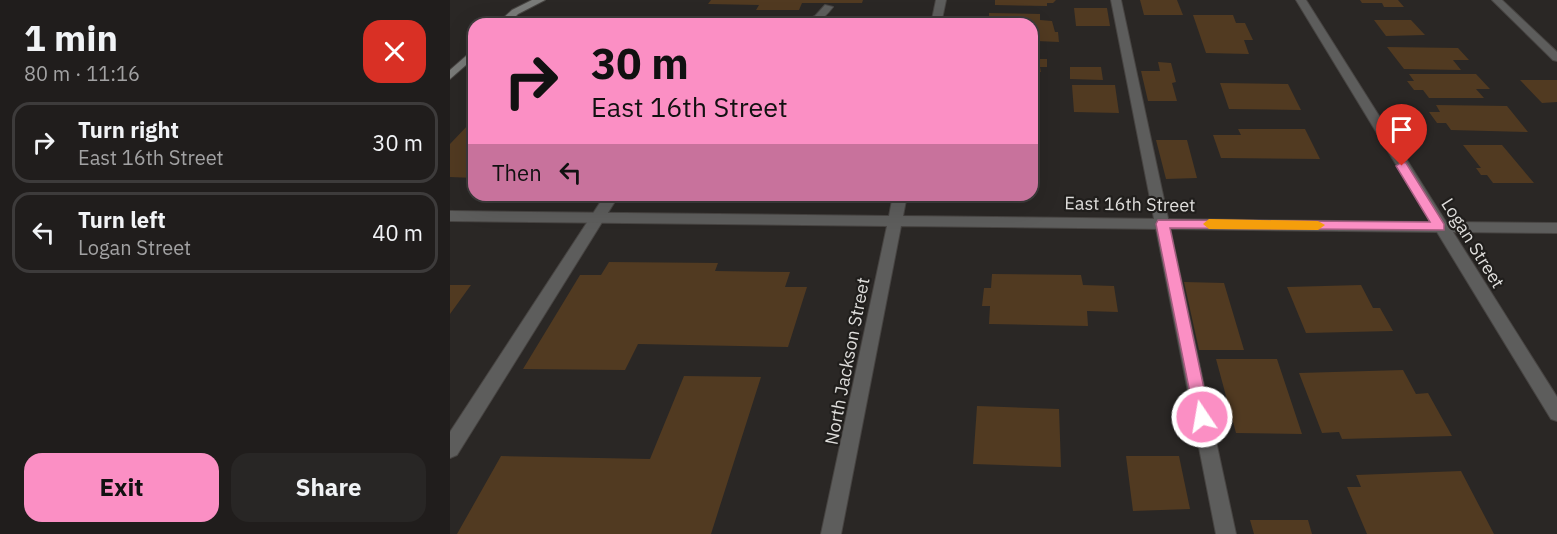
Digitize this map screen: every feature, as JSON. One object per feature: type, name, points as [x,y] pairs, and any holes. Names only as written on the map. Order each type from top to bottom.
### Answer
[{"type":"main road","points":[[508,0],[514,12]]},
{"type":"main road","points":[[508,18],[514,12],[540,0]]},
{"type":"main road","points":[[450,76],[468,58]]},
{"type":"street","points":[[937,18],[941,0]]},
{"type":"street","points":[[1116,0],[1226,534]]},
{"type":"street","name":"Logan Street","points":[[1301,0],[1439,227],[1557,413]]},
{"type":"street","points":[[1497,0],[1557,58]]},
{"type":"street","points":[[818,18],[828,7]]},
{"type":"street","points":[[450,449],[608,201]]},
{"type":"street","name":"North Jackson Street","points":[[831,534],[899,201]]},
{"type":"street","name":"East 16th Street","points":[[450,216],[1557,228]]},
{"type":"building","points":[[711,0],[863,0],[862,3],[802,3],[799,10],[756,10],[759,5],[708,4]]},
{"type":"building","points":[[995,0],[1056,0],[1053,3],[1047,3],[1047,6],[995,5]]},
{"type":"building","points":[[1140,0],[1177,0],[1183,15],[1144,15]]},
{"type":"building","points":[[1360,0],[1398,0],[1404,7],[1384,7],[1382,3],[1362,3]]},
{"type":"building","points":[[1074,8],[1107,8],[1110,26],[1076,26]]},
{"type":"building","points":[[989,13],[1040,14],[1040,20],[1052,21],[1055,32],[1058,32],[1059,42],[1038,41],[1038,18],[989,18]]},
{"type":"building","points":[[1193,15],[1233,15],[1236,23],[1245,23],[1253,40],[1244,40],[1249,54],[1206,53]]},
{"type":"building","points":[[1374,20],[1411,20],[1425,35],[1386,36]]},
{"type":"building","points":[[1387,47],[1458,48],[1469,60],[1453,60],[1461,70],[1404,69]]},
{"type":"building","points":[[1038,48],[1040,59],[1047,59],[1047,67],[1040,67],[1041,72],[1038,72]]},
{"type":"building","points":[[1158,62],[1171,63],[1176,82],[1172,83],[1177,101],[1148,101],[1141,71],[1160,71]]},
{"type":"building","points":[[1070,67],[1101,67],[1103,80],[1070,79]]},
{"type":"building","points":[[1409,74],[1476,74],[1490,89],[1476,89],[1484,98],[1429,98],[1423,90],[1414,90],[1407,81],[1414,81]]},
{"type":"building","points":[[1520,80],[1557,80],[1557,102],[1542,103]]},
{"type":"building","points":[[1220,83],[1288,84],[1301,110],[1229,109]]},
{"type":"building","points":[[1072,85],[1115,85],[1119,113],[1074,112]]},
{"type":"building","points":[[1436,105],[1507,106],[1528,132],[1451,130],[1446,123],[1437,123],[1429,112],[1440,112]]},
{"type":"building","points":[[468,125],[468,178],[450,177],[450,144]]},
{"type":"building","points":[[1238,129],[1305,129],[1320,159],[1221,158],[1213,135],[1241,135]]},
{"type":"building","points":[[1156,140],[1187,140],[1197,178],[1166,179]]},
{"type":"building","points":[[1463,145],[1502,145],[1534,183],[1493,183],[1487,175],[1481,175],[1476,168],[1481,168]]},
{"type":"building","points":[[609,262],[718,263],[715,271],[790,272],[785,287],[807,287],[788,347],[638,344],[625,370],[523,369],[580,275],[601,275]]},
{"type":"building","points":[[992,274],[1081,275],[1083,285],[1114,286],[1118,312],[1087,311],[1088,326],[989,324],[990,306],[982,306],[984,288],[991,288]]},
{"type":"building","points":[[1184,282],[1224,283],[1244,350],[1199,350]]},
{"type":"building","points":[[450,285],[471,285],[450,314]]},
{"type":"building","points":[[1361,285],[1373,308],[1380,308],[1393,331],[1306,333],[1287,287]]},
{"type":"building","points":[[1216,359],[1277,359],[1302,434],[1236,433]]},
{"type":"building","points":[[1403,370],[1416,394],[1428,393],[1452,436],[1342,439],[1339,432],[1322,433],[1299,373]]},
{"type":"building","points":[[684,376],[761,377],[711,534],[457,534],[501,456],[650,459]]},
{"type":"building","points":[[977,406],[1059,409],[1061,467],[973,464]]},
{"type":"building","points":[[1126,456],[1179,456],[1190,509],[1133,511]]},
{"type":"building","points":[[1461,471],[1494,534],[1367,534],[1347,487],[1361,487],[1356,475]]},
{"type":"building","points":[[1250,520],[1308,520],[1312,534],[1254,534]]},
{"type":"slow traffic","points":[[1209,224],[1318,225]]},
{"type":"route","points":[[1202,417],[1162,224],[1439,227],[1402,166]]}]
